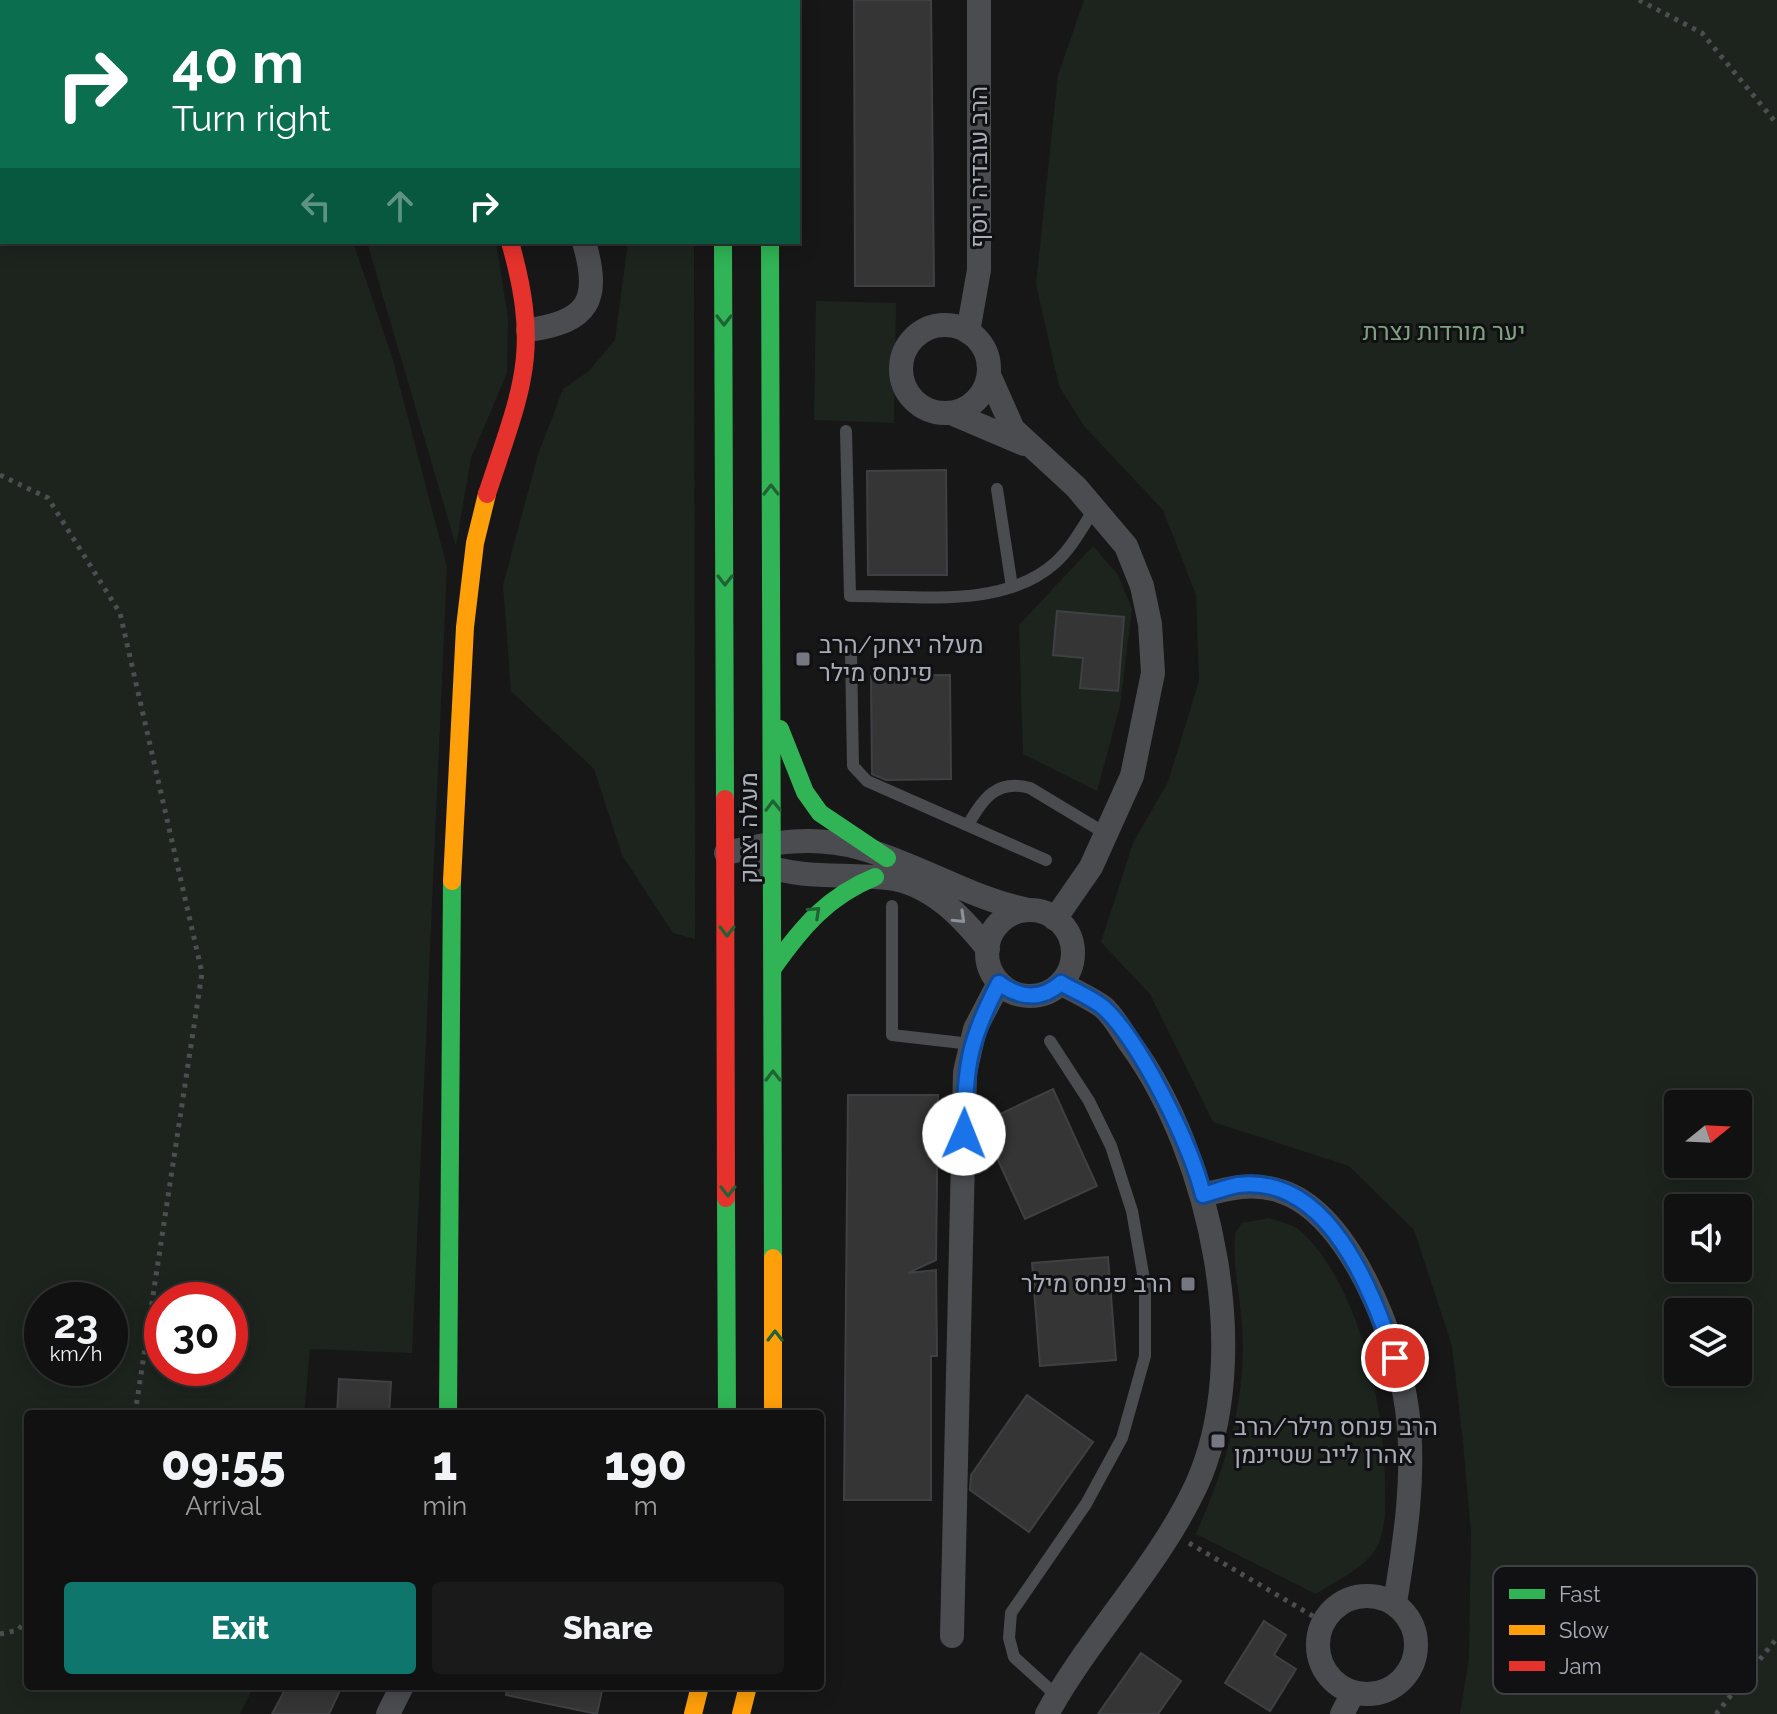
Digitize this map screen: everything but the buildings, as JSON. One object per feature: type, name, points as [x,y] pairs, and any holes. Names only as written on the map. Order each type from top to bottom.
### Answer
[{"type":"street","name":"הרב עובדיה יוסף","points":[[968,332],[979,270],[979,0]]},
{"type":"street","points":[[448,1410],[452,883],[466,621],[482,500],[517,410],[527,367],[528,330],[510,244]]},
{"type":"street","points":[[528,330],[559,326],[584,309],[591,296],[593,278],[584,244]]},
{"type":"street","name":"מעלה יצחק","points":[[723,244],[727,1410]]},
{"type":"street","name":"מעלה יצחק","points":[[770,244],[773,1410]]},
{"type":"street","points":[[1030,447],[951,413],[936,412],[912,397],[904,385],[903,356],[910,343],[933,327],[947,325],[968,332],[983,347],[999,405],[1013,429],[1095,508],[1126,546],[1142,586],[1150,624],[1153,673],[1132,776],[1091,867],[1055,919]]},
{"type":"street","points":[[951,413],[977,400],[989,375]]},
{"type":"street","points":[[772,708],[805,792],[820,813],[881,868],[954,911],[988,949]]},
{"type":"street","points":[[726,853],[773,841],[823,842],[860,848],[881,868]]},
{"type":"street","points":[[726,853],[773,869],[809,876],[881,868],[998,904],[1028,910],[1055,919],[1070,936],[1072,965],[1061,983],[1040,996],[1025,996],[999,983],[991,971],[988,949],[995,928],[1005,918],[1028,910]]},
{"type":"street","points":[[773,968],[806,921],[830,899],[881,868]]},
{"type":"street","points":[[952,1636],[965,1072],[971,1044],[999,983]]},
{"type":"street","points":[[1052,1705],[1172,1533],[1197,1483],[1214,1424],[1222,1362],[1222,1308],[1203,1195],[1175,1121],[1148,1068],[1104,1008],[1061,983]]},
{"type":"street","points":[[1203,1195],[1239,1185],[1280,1191],[1302,1201],[1324,1221],[1353,1259],[1377,1306],[1395,1358],[1407,1410],[1406,1530],[1395,1603]]},
{"type":"street","points":[[1368,1595],[1395,1603],[1415,1631],[1417,1649],[1413,1665],[1401,1681],[1387,1691],[1347,1703],[1325,1672],[1319,1655],[1318,1638],[1323,1622],[1335,1606],[1351,1598],[1368,1595]]},
{"type":"street","points":[[388,1714],[400,1690]]},
{"type":"street","points":[[693,1714],[699,1690]]},
{"type":"street","points":[[741,1714],[747,1690]]},
{"type":"lane","points":[[846,431],[850,596],[977,595],[1012,587],[1055,563],[1095,508]]},
{"type":"lane","points":[[997,489],[1012,587]]},
{"type":"lane","points":[[851,655],[853,766],[867,781],[1046,860]]},
{"type":"lane","points":[[968,825],[989,794],[1000,786],[1016,784],[1030,788],[1108,835]]},
{"type":"lane","points":[[892,906],[892,1035],[971,1044]]},
{"type":"lane","points":[[1050,1041],[1089,1101],[1111,1146],[1132,1211],[1145,1285],[1145,1356],[1122,1438],[1086,1504],[1011,1613],[1009,1638],[1014,1657],[1052,1705]]},
{"type":"path","points":[[1639,0],[1702,33],[1777,124]]},
{"type":"path","points":[[0,475],[48,498],[120,613],[202,973],[136,1410]]},
{"type":"path","points":[[1172,1533],[1323,1622]]},
{"type":"path","points":[[0,1634],[18,1630],[24,1623]]},
{"type":"path","points":[[1757,1663],[1777,1638]]},
{"type":"path","points":[[1716,1714],[1732,1694]]},
{"type":"green space","name":"יער מורדות נצרת","points":[[1084,0],[1777,0],[1777,1714],[1460,1714],[1469,1659],[1471,1532],[1463,1442],[1452,1346],[1414,1230],[1349,1166],[1213,1122],[1150,994],[1101,942],[1133,843],[1168,782],[1199,681],[1196,595],[1163,510],[1084,426],[1059,386],[1036,284],[1058,75]]},
{"type":"green space","points":[[0,244],[354,244],[392,357],[447,567],[412,1353],[310,1349],[304,1410],[24,1410],[24,1690],[252,1690],[240,1714],[0,1714]]},
{"type":"green space","points":[[368,244],[496,244],[508,318],[507,373],[471,458],[456,546]]},
{"type":"green space","points":[[628,244],[694,244],[695,939],[673,933],[622,855],[594,769],[511,691],[503,585],[538,455],[563,389],[589,371],[615,340]]},
{"type":"green space","points":[[816,301],[896,303],[894,423],[814,420]]},
{"type":"green space","points":[[1093,546],[1118,575],[1132,609],[1120,706],[1097,791],[1023,754],[1019,625]]},
{"type":"green space","points":[[1269,1218],[1303,1233],[1323,1256],[1340,1284],[1365,1348],[1383,1448],[1385,1502],[1380,1540],[1361,1565],[1316,1594],[1196,1534],[1217,1483],[1238,1407],[1243,1353],[1235,1233],[1242,1223]]},
{"type":"traffic: fast","points":[[723,244],[725,799]]},
{"type":"traffic: fast","points":[[770,244],[773,1258]]},
{"type":"traffic: fast","points":[[780,729],[805,792],[820,813],[887,858]]},
{"type":"traffic: fast","points":[[773,968],[817,914],[843,893],[875,877]]},
{"type":"traffic: fast","points":[[448,1410],[452,881]]},
{"type":"traffic: fast","points":[[726,1198],[727,1410]]},
{"type":"traffic: slow","points":[[452,881],[465,627],[475,543],[487,494]]},
{"type":"traffic: slow","points":[[773,1258],[773,1410]]},
{"type":"traffic: slow","points":[[693,1714],[699,1690]]},
{"type":"traffic: slow","points":[[741,1714],[747,1690]]},
{"type":"traffic: jam","points":[[487,494],[518,398],[526,344],[520,281],[511,244]]},
{"type":"traffic: jam","points":[[725,799],[726,1198]]},
{"type":"place","name":"מעלה יצחק/הרב פינחס מילר","points":[[803,659]]},
{"type":"place","name":"הרב פנחס מילר","points":[[1188,1284]]},
{"type":"place","name":"הרב פנחס מילר/הרב אהרן לייב שטיינמן","points":[[1218,1441]]},
{"type":"route","points":[[964,1134],[965,1072],[971,1044],[975,1029],[999,983],[1011,992],[1025,996],[1040,996],[1061,983],[1104,1008],[1148,1068],[1175,1121],[1203,1195],[1239,1185],[1280,1191],[1302,1201],[1324,1221],[1353,1259],[1377,1306],[1395,1358]]}]
